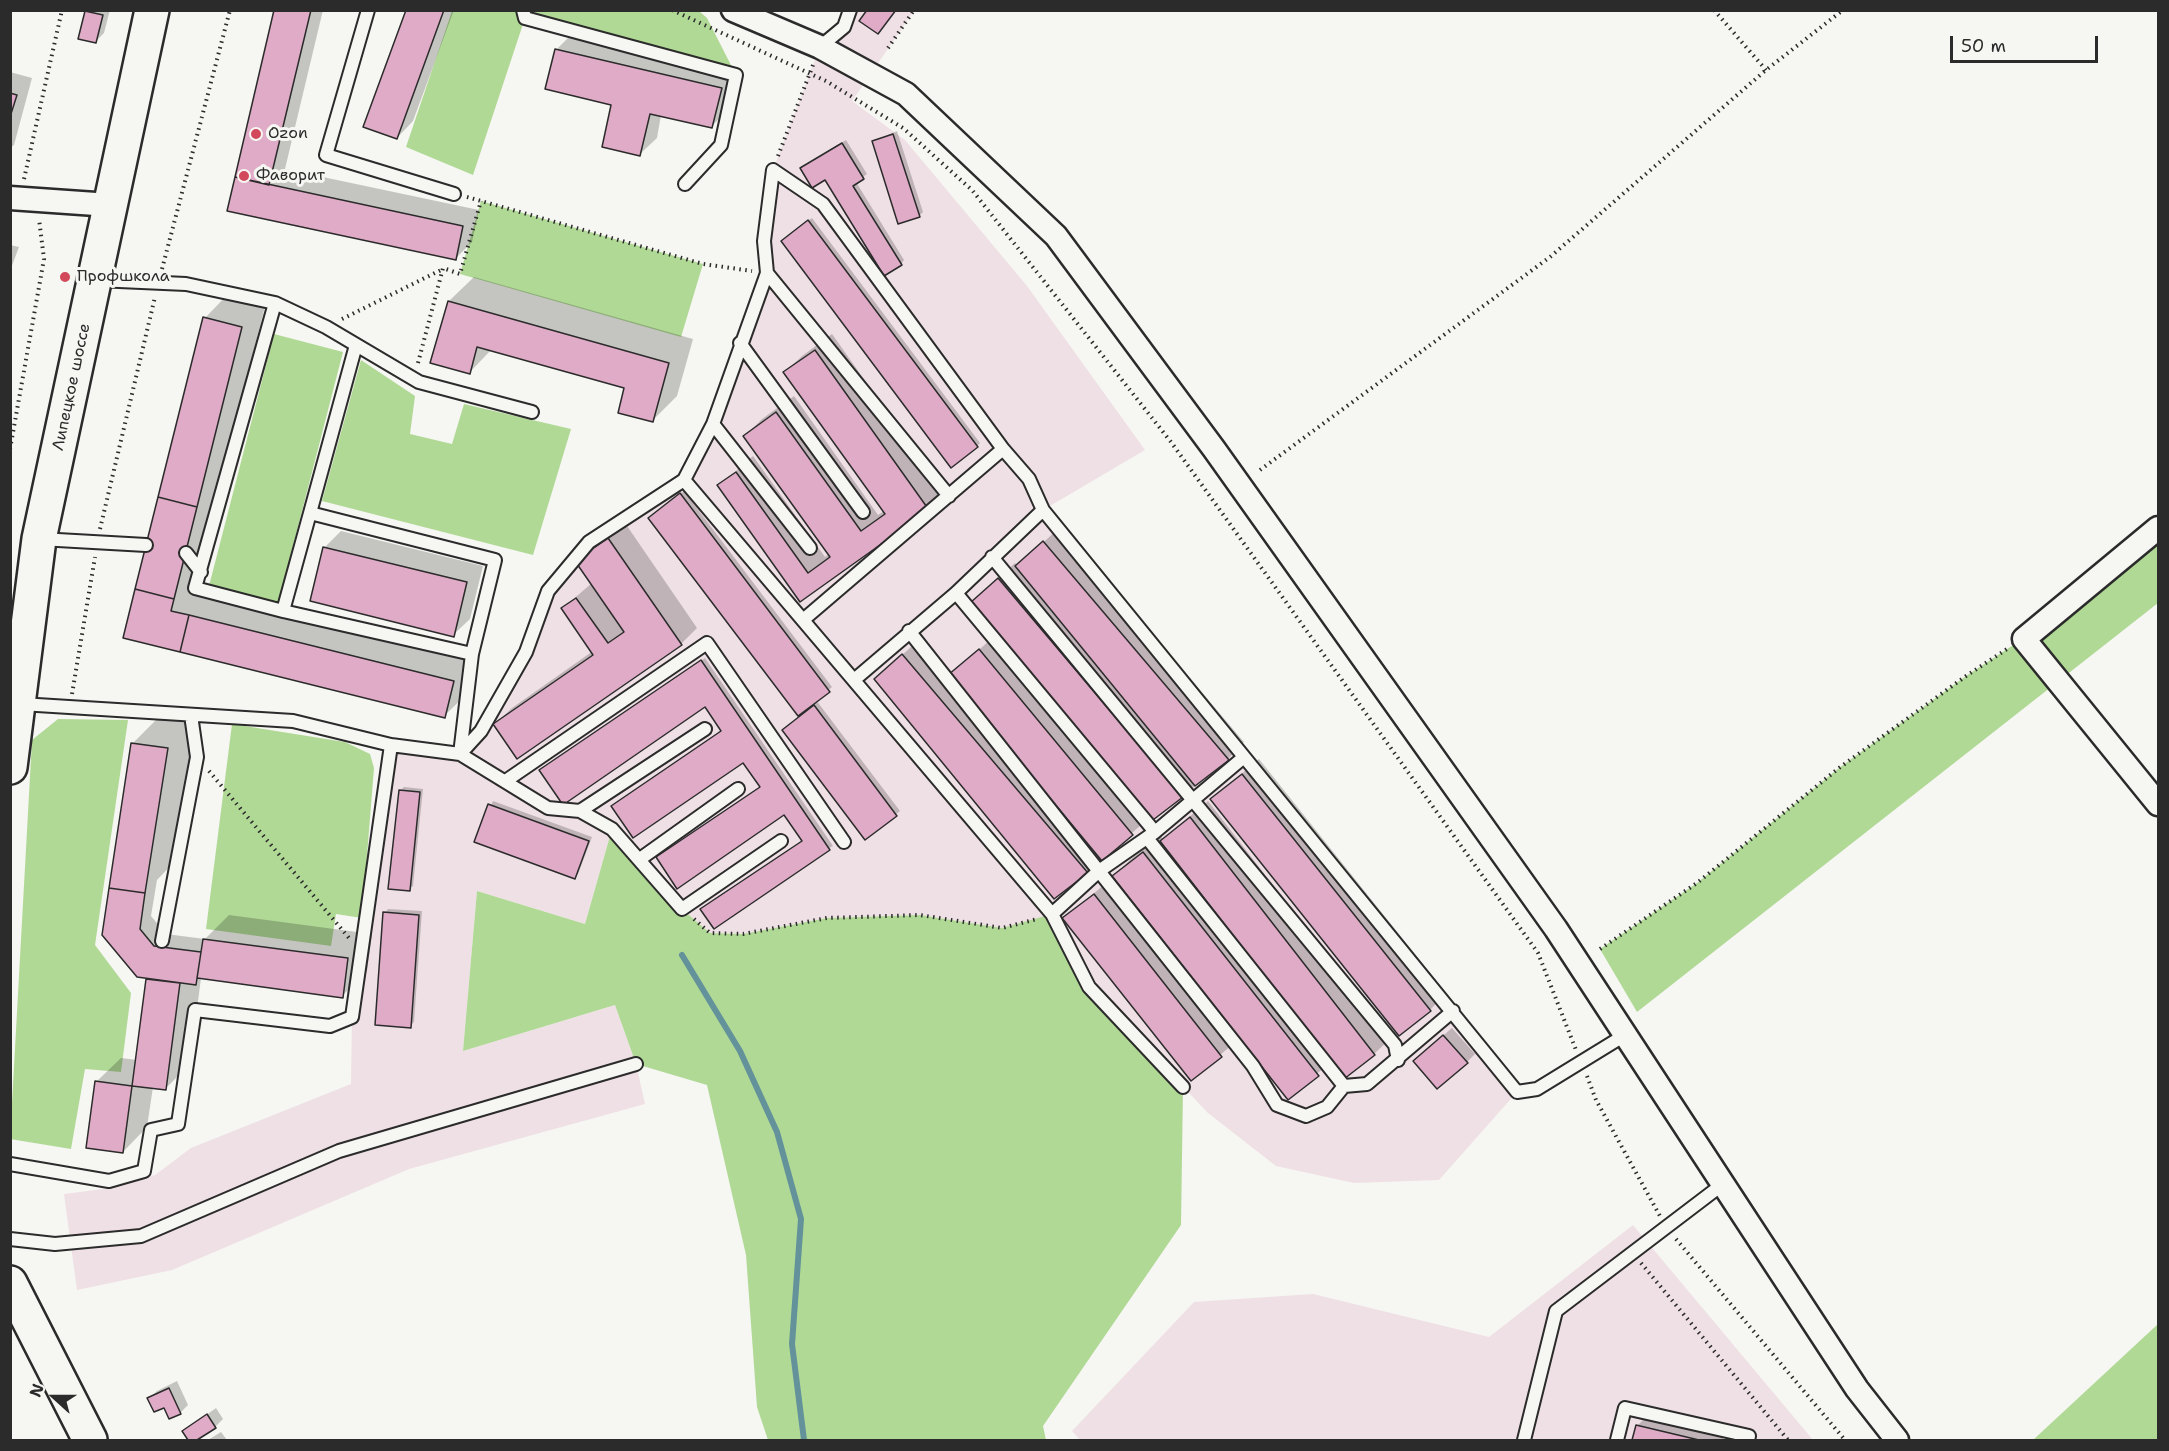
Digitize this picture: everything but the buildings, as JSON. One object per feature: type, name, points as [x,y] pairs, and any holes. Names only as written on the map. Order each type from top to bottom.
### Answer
[{"type":"main road","name":"Липецкое шоссе","points":[[10,767],[16,703],[39,539],[152,10]]},
{"type":"main road","points":[[10,1283],[90,1440]]},
{"type":"street","points":[[732,10],[820,47],[906,94],[1056,236],[1214,449],[1549,919],[1857,1389],[1897,1440]]},
{"type":"street","points":[[15,198],[110,205]]},
{"type":"street","points":[[2158,528],[2024,639],[2158,804]]},
{"type":"lane","points":[[368,10],[326,155],[454,194]]},
{"type":"lane","points":[[523,10],[525,18],[736,75],[722,145],[685,184]]},
{"type":"lane","points":[[820,47],[844,27],[850,10]]},
{"type":"lane","points":[[460,754],[481,731],[526,652],[548,591],[589,542],[684,480],[713,424],[740,343],[767,273],[764,241],[773,170],[823,204],[1003,449],[1029,479],[1043,510],[1517,1092],[1537,1089],[1625,1035]]},
{"type":"lane","points":[[767,273],[949,496]]},
{"type":"lane","points":[[96,280],[186,284],[275,303],[326,327],[413,378],[532,412]]},
{"type":"lane","points":[[275,303],[195,588],[283,611],[472,654]]},
{"type":"lane","points":[[740,343],[863,512]]},
{"type":"lane","points":[[283,611],[356,345]]},
{"type":"lane","points":[[713,424],[810,548]]},
{"type":"lane","points":[[803,620],[1003,449]]},
{"type":"lane","points":[[684,480],[1052,914],[1089,987],[1183,1087]]},
{"type":"lane","points":[[854,680],[956,593],[1043,510]]},
{"type":"lane","points":[[310,513],[495,560],[472,654],[460,754]]},
{"type":"lane","points":[[39,539],[146,544]]},
{"type":"lane","points":[[186,553],[201,572]]},
{"type":"lane","points":[[992,557],[1395,1045],[1398,1060]]},
{"type":"lane","points":[[956,593],[1151,835],[1344,1086]]},
{"type":"lane","points":[[909,631],[1253,1066],[1277,1105],[1306,1116],[1327,1107],[1344,1086],[1367,1084],[1453,1011]]},
{"type":"lane","points":[[507,780],[706,643],[844,842]]},
{"type":"lane","points":[[16,703],[293,720],[392,745],[460,754],[507,780],[548,808],[580,811],[612,829],[682,909],[781,841]]},
{"type":"lane","points":[[162,941],[197,757],[191,715]]},
{"type":"lane","points":[[580,811],[705,729]]},
{"type":"lane","points":[[10,1164],[109,1181],[144,1171],[151,1130],[178,1124],[195,1010],[330,1026],[352,1017],[363,955],[392,745]]},
{"type":"lane","points":[[1052,914],[1099,871],[1151,835],[1244,757]]},
{"type":"lane","points":[[640,859],[738,789]]},
{"type":"lane","points":[[10,1239],[55,1244],[141,1236],[339,1151],[636,1064]]},
{"type":"lane","points":[[1524,1440],[1556,1311],[1723,1184]]},
{"type":"lane","points":[[1617,1440],[1625,1408],[1749,1436],[1748,1440]]},
{"type":"path","points":[[10,449],[44,259],[39,215],[15,198],[62,10]]},
{"type":"path","points":[[69,707],[97,542],[158,283],[230,10]]},
{"type":"path","points":[[672,10],[809,74],[903,128],[972,190],[1171,442],[1538,953],[1596,1100],[1667,1228],[1845,1440]]},
{"type":"path","points":[[888,48],[914,10]]},
{"type":"path","points":[[1714,10],[1766,70]]},
{"type":"path","points":[[1260,470],[1550,257],[1766,70],[1843,10]]},
{"type":"path","points":[[773,170],[820,47]]},
{"type":"path","points":[[454,194],[703,264],[767,273]]},
{"type":"path","points":[[326,327],[444,268],[460,273],[481,201]]},
{"type":"path","points":[[413,378],[444,268]]},
{"type":"path","points":[[1599,949],[1697,883],[1848,761],[1966,676],[2024,639]]},
{"type":"path","points":[[197,757],[363,955]]},
{"type":"path","points":[[682,909],[710,933],[743,934],[827,918],[920,915],[1002,928],[1052,914]]},
{"type":"path","points":[[1633,1253],[1788,1440]]},
{"type":"shaded area","points":[[850,11],[914,11],[852,101],[905,140],[1027,286],[1145,450],[1043,510],[1517,1092],[1439,1180],[1354,1183],[1276,1166],[1208,1113],[1089,987],[1052,915],[1002,928],[920,915],[827,918],[743,934],[710,933],[682,909],[612,829],[585,924],[477,891],[463,1051],[615,1005],[636,1064],[645,1104],[409,1169],[172,1270],[77,1290],[64,1194],[103,1189],[155,1175],[191,1148],[351,1084],[352,1017],[391,745],[460,754],[526,652],[548,591],[589,542],[684,480],[713,424],[767,273],[773,170],[820,47]],"holes":[[[808,221],[977,447],[951,467],[781,241]],[[815,350],[929,510],[800,602],[717,486],[737,472],[808,573],[830,557],[743,436],[776,412],[861,531],[885,514],[784,372]],[[680,493],[830,691],[814,705],[897,816],[782,730],[798,716],[648,518]],[[576,598],[608,643],[624,632],[682,645],[517,759],[493,724],[593,655],[562,608]],[[701,660],[830,850],[714,929],[701,909],[802,841],[784,815],[678,888],[656,857],[760,787],[743,763],[633,838],[611,806],[721,731],[705,707],[563,804],[539,770]],[[399,791],[420,793],[410,890],[388,888]],[[489,804],[589,841],[575,879],[474,841]],[[383,912],[419,915],[410,1028],[375,1025]]]},
{"type":"shaded area","points":[[1633,1225],[1813,1440],[1080,1440],[1072,1431],[1194,1302],[1313,1294],[1489,1337]]},
{"type":"green space","points":[[452,11],[699,11],[707,18],[736,75],[525,18],[473,175],[406,147]]},
{"type":"green space","points":[[481,201],[703,264],[681,337],[460,274]]},
{"type":"green space","points":[[274,334],[343,352],[278,604],[209,586]]},
{"type":"green space","points":[[361,360],[415,396],[410,434],[452,444],[464,404],[571,429],[533,555],[322,501]]},
{"type":"green space","points":[[2158,528],[2158,603],[1637,1012],[1600,949],[1697,883],[1839,768],[1966,676],[2024,638]]},
{"type":"green space","points":[[58,719],[128,720],[95,945],[131,993],[121,1072],[85,1069],[71,1149],[10,1139],[32,740]]},
{"type":"green space","points":[[232,724],[345,742],[370,754],[374,768],[362,918],[336,914],[331,946],[206,929]]},
{"type":"green space","points":[[612,829],[682,909],[710,933],[743,934],[827,918],[920,915],[1002,928],[1052,914],[1090,987],[1183,1087],[1181,1225],[1043,1426],[1046,1440],[768,1440],[757,1407],[746,1255],[707,1085],[636,1064],[615,1005],[463,1051],[477,891],[585,924]]},
{"type":"green space","points":[[2158,1324],[2158,1440],[2033,1440]]},
{"type":"waterway","points":[[682,955],[740,1051],[777,1132],[801,1219],[792,1344],[804,1440]]},
{"type":"place","name":"Ozon","points":[[256,134]]},
{"type":"place","name":"Фаворит","points":[[244,176]]},
{"type":"place","name":"Профшкола","points":[[65,277]]}]
